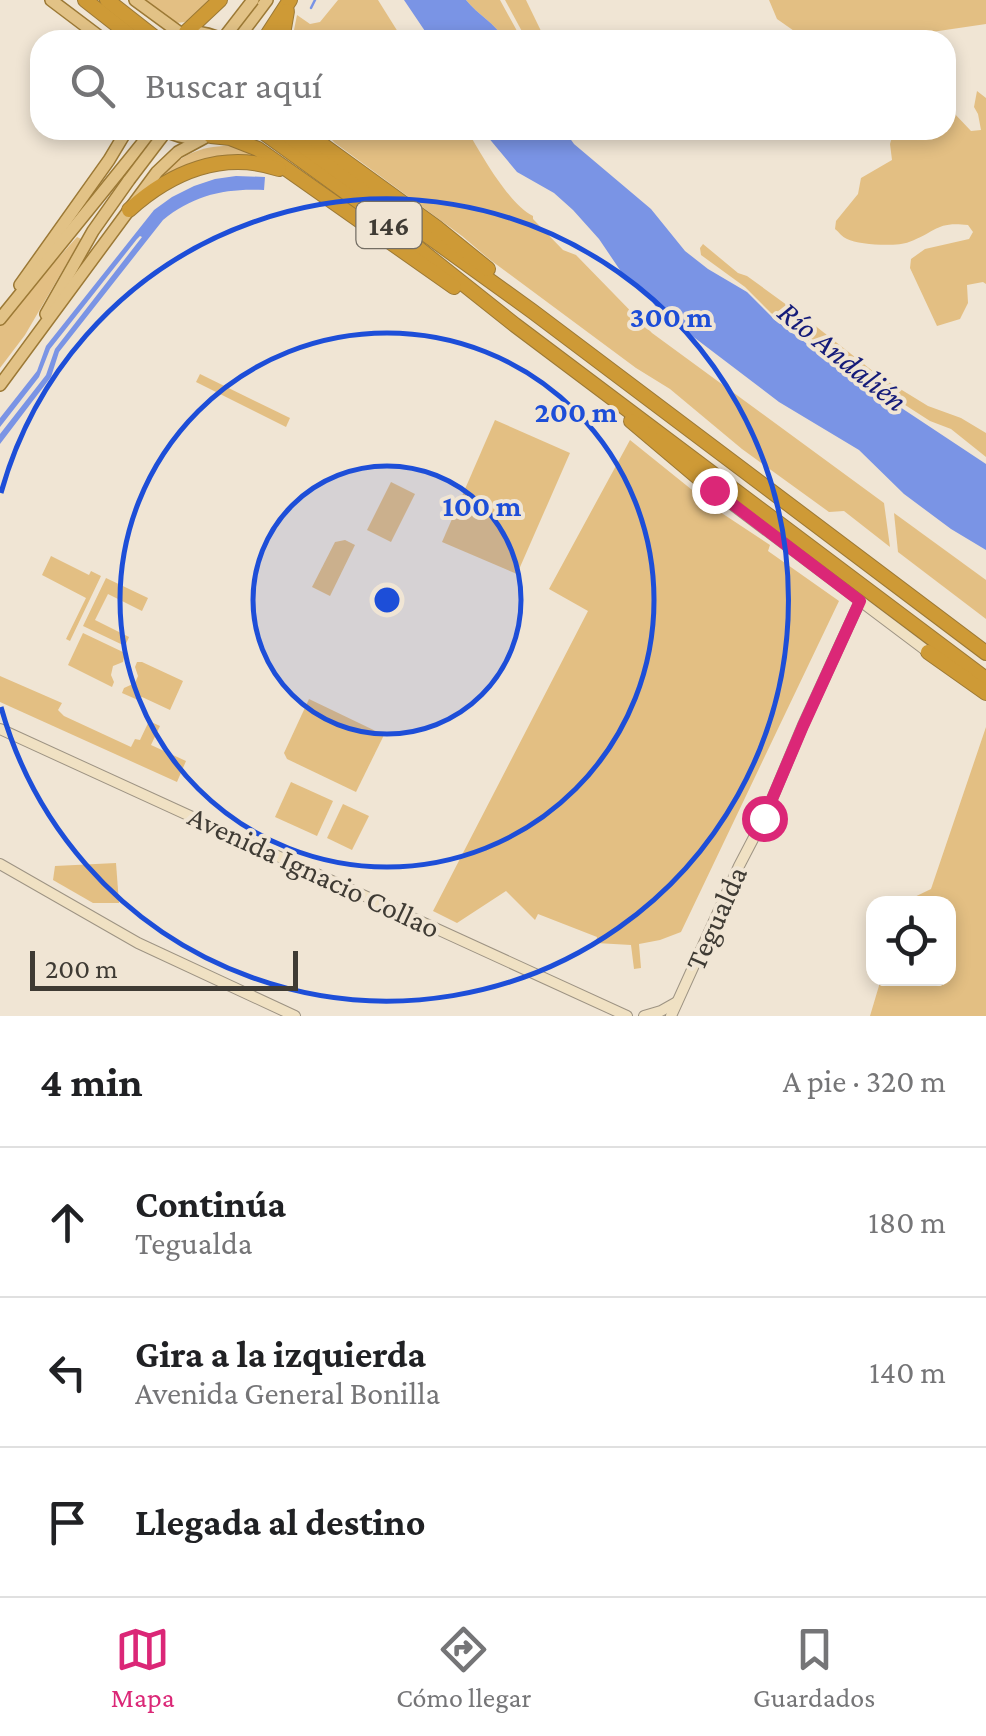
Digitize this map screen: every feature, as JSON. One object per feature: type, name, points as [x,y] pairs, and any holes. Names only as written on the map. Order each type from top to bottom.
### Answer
[{"type":"highway","points":[[85,0],[123,30]]},
{"type":"highway","points":[[106,0],[159,30]]},
{"type":"highway","points":[[180,30],[220,0]]},
{"type":"highway","points":[[270,30],[290,0]]},
{"type":"highway","points":[[284,30],[290,0]]},
{"type":"highway","points":[[235,140],[302,180],[430,272],[515,325]]},
{"type":"highway","name":"146","points":[[274,140],[986,679]]},
{"type":"highway","name":"146","points":[[295,140],[532,311],[986,654]]},
{"type":"highway","points":[[318,140],[449,236],[532,311]]},
{"type":"highway","points":[[129,210],[168,181],[219,163],[256,163],[302,180]]},
{"type":"highway","points":[[608,394],[640,430],[714,490]]},
{"type":"highway","points":[[928,652],[986,694]]},
{"type":"main road","points":[[51,0],[90,30]]},
{"type":"main road","points":[[135,0],[164,30]]},
{"type":"main road","points":[[230,30],[252,0]]},
{"type":"main road","points":[[244,30],[267,0]]},
{"type":"main road","points":[[3,315],[29,270],[120,140]]},
{"type":"main road","points":[[27,348],[147,140]]},
{"type":"main road","points":[[3,315],[157,140]]},
{"type":"main road","points":[[0,385],[165,163],[201,140]]},
{"type":"main road","points":[[714,490],[928,652]]},
{"type":"main road","name":"Tegualda","points":[[671,1016],[860,601]]},
{"type":"main road","name":"Avenida Ignacio Collao","points":[[0,729],[627,1016]]},
{"type":"main road","points":[[0,864],[138,944],[295,1016]]},
{"type":"main road","points":[[644,1016],[678,1001]]},
{"type":"shaded area","points":[[142,0],[212,0],[194,17],[179,23]]},
{"type":"shaded area","points":[[338,0],[378,0],[397,30],[294,30],[297,15],[310,24],[320,22]]},
{"type":"shaded area","points":[[466,0],[500,0],[516,30],[496,29]]},
{"type":"shaded area","points":[[505,0],[526,0],[541,30],[521,30]]},
{"type":"shaded area","points":[[769,0],[986,0],[986,24],[945,30],[793,30],[777,19]]},
{"type":"shaded area","points":[[977,91],[986,98],[986,284],[967,285],[968,303],[960,319],[937,326],[910,268],[911,259],[925,249],[969,239],[973,232],[968,225],[942,226],[909,242],[878,245],[845,238],[835,229],[836,221],[858,194],[861,178],[892,160],[891,140],[956,140],[956,115],[971,131],[981,130],[974,107]]},
{"type":"shaded area","points":[[332,140],[473,140],[514,200],[563,250],[576,255],[652,333],[884,503],[890,547],[844,511],[829,512],[742,449],[670,389],[636,368]]},
{"type":"shaded area","points":[[233,146],[261,156],[260,159],[160,178],[192,153]]},
{"type":"shaded area","points":[[77,237],[81,239],[25,335],[0,368],[0,323]]},
{"type":"shaded area","points":[[703,244],[879,376],[928,406],[961,418],[986,433],[986,457],[951,429],[930,421],[832,358],[771,313],[745,287],[701,255]]},
{"type":"shaded area","points":[[200,374],[290,418],[286,427],[196,382]]},
{"type":"shaded area","points":[[495,420],[570,453],[517,574],[442,542]]},
{"type":"shaded area","points":[[630,440],[717,510],[770,545],[768,551],[839,601],[681,932],[639,944],[641,968],[634,969],[631,945],[596,943],[597,937],[538,914],[535,920],[506,891],[457,923],[433,911],[588,611],[549,589]]},
{"type":"shaded area","points":[[391,482],[415,494],[391,542],[367,530]]},
{"type":"shaded area","points":[[894,513],[986,580],[986,619],[898,552]]},
{"type":"shaded area","points":[[345,540],[355,545],[330,596],[312,587],[335,542]]},
{"type":"shaded area","points":[[51,556],[89,575],[91,571],[101,576],[70,641],[66,639],[86,598],[42,575]]},
{"type":"shaded area","points":[[106,578],[148,598],[142,611],[108,594],[95,620],[129,637],[125,646],[83,626]]},
{"type":"shaded area","points":[[83,633],[125,653],[123,662],[113,666],[112,687],[68,665]]},
{"type":"shaded area","points":[[137,662],[183,681],[170,710],[122,693],[135,683]]},
{"type":"shaded area","points":[[0,676],[62,703],[58,710],[64,716],[131,747],[135,739],[140,740],[149,721],[160,726],[151,745],[186,761],[177,782],[0,702]]},
{"type":"shaded area","points":[[309,699],[384,735],[356,792],[287,759],[284,753]]},
{"type":"shaded area","points":[[986,727],[986,1016],[870,1016],[879,986],[956,986],[956,896],[916,896],[931,889]]},
{"type":"shaded area","points":[[291,782],[333,801],[317,836],[275,817]]},
{"type":"shaded area","points":[[343,804],[369,816],[352,850],[327,838]]},
{"type":"shaded area","points":[[116,863],[119,903],[93,903],[53,880],[55,866]]},
{"type":"water","points":[[404,0],[466,0],[497,30],[424,30]]},
{"type":"water","points":[[490,140],[571,140],[651,209],[685,251],[708,269],[747,292],[775,320],[826,358],[986,464],[986,550],[904,494],[859,450],[779,402],[658,310],[622,273],[573,210],[554,193],[517,172]]},
{"type":"water","points":[[236,176],[265,177],[264,190],[211,195],[186,204],[163,220],[59,352],[51,377],[0,444],[0,434],[46,375],[55,349],[142,237],[50,349],[39,377],[0,427],[0,418],[37,371],[46,346],[154,210],[194,186]]},
{"type":"waterway","points":[[311,8],[315,0]]},
{"type":"route","points":[[714,490],[860,601],[764,818]]},
{"type":"water label","name":"Río Andalién","points":[[843,356]]}]
